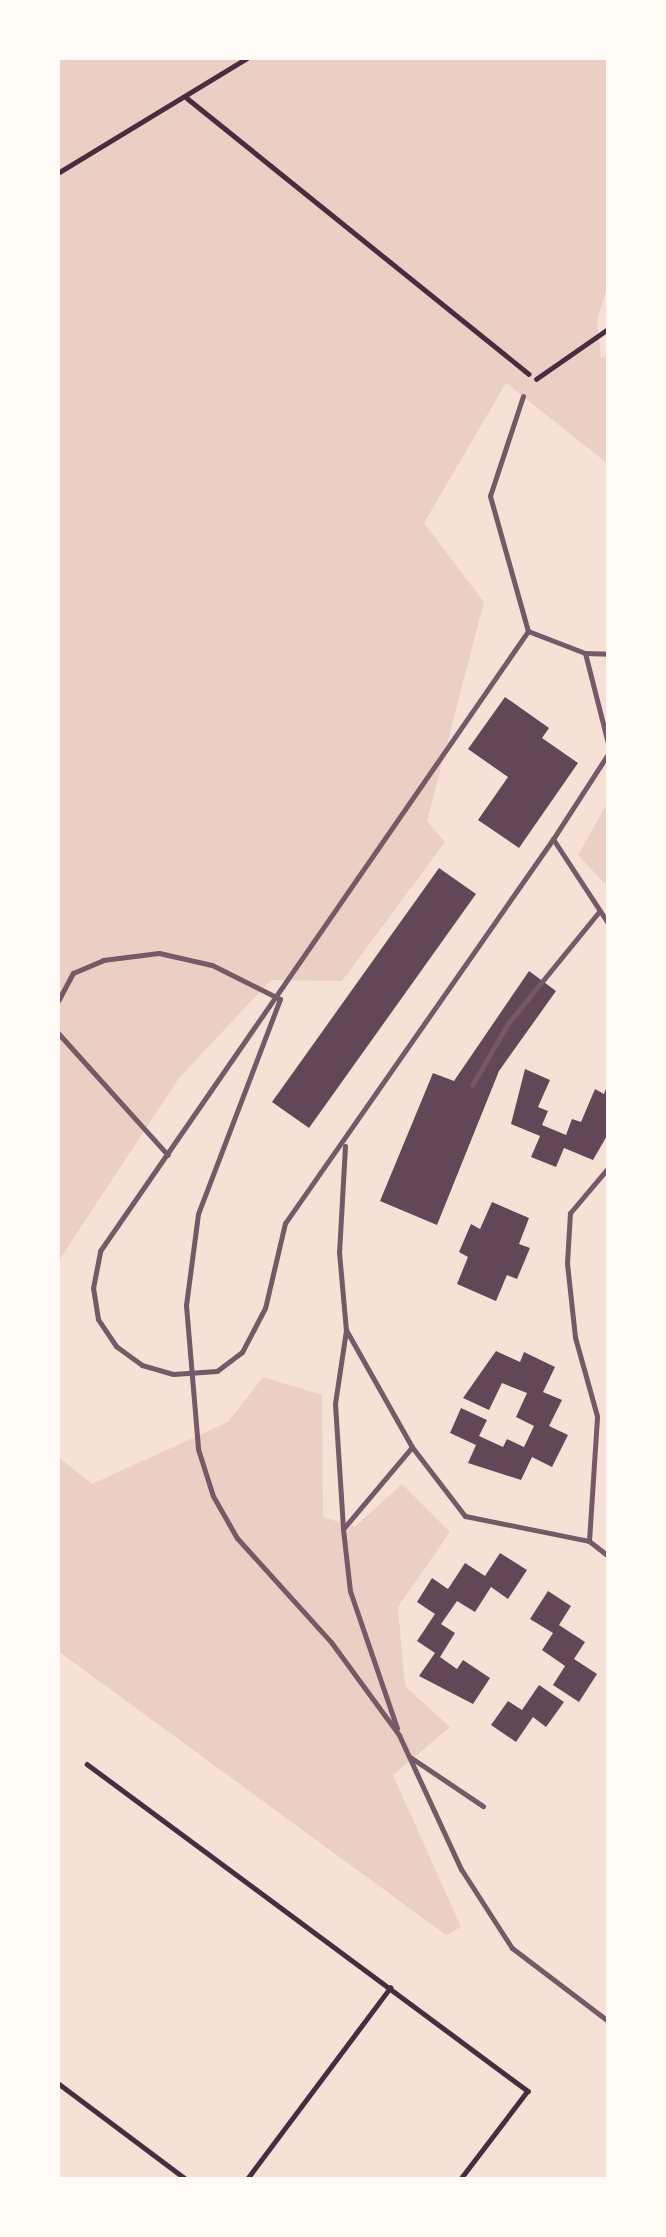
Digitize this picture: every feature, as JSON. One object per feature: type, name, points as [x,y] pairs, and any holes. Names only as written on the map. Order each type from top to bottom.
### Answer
[{"type":"lane","points":[[523,396],[490,496],[528,631],[280,999],[100,1251],[93,1288],[98,1319],[116,1346],[142,1365],[173,1374],[217,1371],[242,1352],[265,1308],[285,1223],[345,1145],[608,754]]},
{"type":"lane","points":[[528,631],[585,653],[608,654]]},
{"type":"lane","points":[[585,653],[608,743]]},
{"type":"lane","points":[[553,839],[598,914],[608,922]]},
{"type":"lane","points":[[472,1086],[509,1022],[598,914]]},
{"type":"lane","points":[[58,1001],[73,973],[103,960],[159,953],[212,965],[280,999]]},
{"type":"lane","points":[[280,999],[198,1214],[186,1305],[198,1449],[213,1496],[237,1538],[331,1642],[399,1735]]},
{"type":"lane","points":[[58,1033],[168,1155]]},
{"type":"lane","points":[[345,1145],[339,1252],[346,1330],[335,1404],[349,1591],[399,1735],[461,1870],[512,1948],[608,2021]]},
{"type":"lane","points":[[589,1541],[597,1416],[575,1337],[567,1263],[570,1213],[608,1168]]},
{"type":"lane","points":[[346,1330],[412,1447],[465,1516],[589,1541],[608,1556]]},
{"type":"lane","points":[[343,1529],[412,1447]]},
{"type":"lane","points":[[410,1757],[483,1806]]},
{"type":"path","points":[[58,173],[187,98],[247,58]]},
{"type":"path","points":[[187,98],[538,381],[608,329]]},
{"type":"path","points":[[88,1764],[528,2091],[461,2179]]},
{"type":"path","points":[[247,2179],[390,1988]]},
{"type":"path","points":[[58,2083],[186,2179]]},
{"type":"shaded area","points":[[58,58],[608,58],[608,285],[597,320],[601,358],[608,355],[608,464],[506,383],[424,523],[484,602],[427,821],[445,842],[342,981],[271,980],[179,1078],[58,1262]]},
{"type":"shaded area","points":[[608,802],[608,887],[578,855]]},
{"type":"shaded area","points":[[263,1377],[322,1395],[323,1517],[355,1527],[402,1484],[450,1532],[398,1607],[405,1686],[450,1727],[393,1775],[461,1927],[446,1935],[58,1651],[58,1457],[92,1484],[228,1422]]},
{"type":"building","points":[[505,697],[549,728],[542,738],[578,763],[519,848],[478,820],[508,777],[468,749]]},
{"type":"building","points":[[439,868],[476,894],[309,1128],[272,1102]]},
{"type":"building","points":[[529,971],[556,991],[499,1071],[437,1225],[380,1201],[433,1073],[454,1081]]},
{"type":"building","points":[[525,1069],[550,1080],[538,1107],[548,1111],[542,1125],[566,1135],[572,1119],[581,1122],[595,1089],[604,1094],[608,1083],[608,1134],[593,1160],[564,1148],[556,1167],[531,1157],[540,1136],[511,1124]]},
{"type":"building","points":[[492,1202],[529,1218],[519,1244],[530,1248],[517,1279],[507,1275],[496,1301],[457,1284],[468,1257],[459,1252],[471,1224],[480,1229]]},
{"type":"building","points":[[496,1351],[520,1362],[524,1352],[555,1367],[543,1392],[562,1400],[549,1426],[568,1435],[552,1467],[532,1457],[521,1480],[468,1463],[476,1445],[450,1433],[461,1408],[487,1420],[479,1436],[503,1447],[507,1439],[524,1447],[534,1426],[516,1417],[527,1393],[502,1383],[489,1410],[463,1398]]},
{"type":"building","points":[[500,1553],[527,1570],[508,1599],[491,1587],[475,1612],[457,1601],[441,1624],[455,1633],[440,1657],[457,1669],[463,1660],[490,1678],[473,1704],[419,1676],[435,1653],[417,1641],[435,1614],[417,1602],[432,1578],[448,1589],[465,1563],[485,1576]]},
{"type":"building","points":[[548,1591],[571,1606],[559,1625],[585,1642],[574,1659],[597,1674],[579,1702],[553,1685],[565,1666],[542,1650],[553,1633],[530,1619]]},
{"type":"building","points":[[539,1685],[564,1702],[546,1727],[533,1717],[516,1742],[491,1725],[508,1701],[522,1710]]}]
